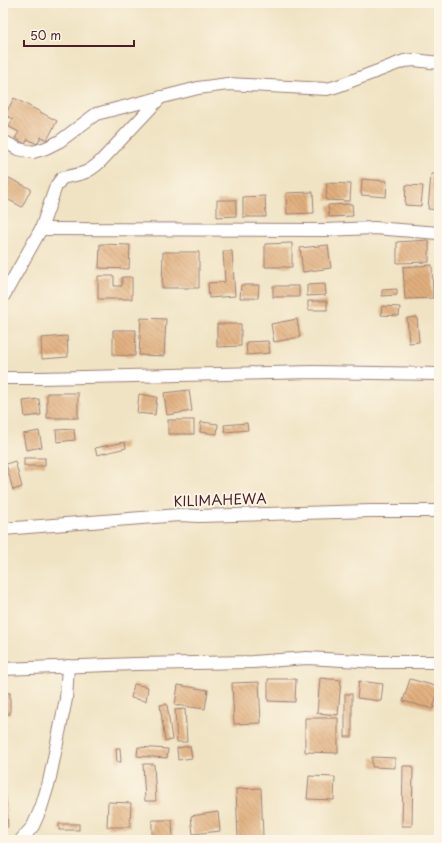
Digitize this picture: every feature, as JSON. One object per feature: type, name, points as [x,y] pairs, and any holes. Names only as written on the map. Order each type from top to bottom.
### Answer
[{"type":"street","points":[[3,141],[18,149],[33,152],[46,148],[60,141],[96,114],[198,88],[228,84],[327,88],[338,86],[404,61],[415,60],[439,63]]},
{"type":"street","points":[[3,297],[41,230],[56,186],[62,178],[80,175],[90,171],[162,97]]},
{"type":"street","points":[[41,230],[325,230],[374,228],[439,233]]},
{"type":"street","points":[[3,378],[312,372],[439,374]]},
{"type":"street","name":"KILIMAHEWA","points":[[3,529],[179,515],[199,516],[371,511],[439,511]]},
{"type":"street","points":[[3,670],[68,666],[253,662],[307,658],[378,662],[439,662]]},
{"type":"street","points":[[21,840],[33,826],[50,782],[66,699],[68,666]]},
{"type":"building","points":[[14,98],[57,121],[47,140],[41,137],[37,144],[28,139],[25,144],[15,138],[19,132],[9,127],[13,119],[5,115]]},
{"type":"building","points":[[431,174],[439,174],[439,210],[428,209]]},
{"type":"building","points":[[3,175],[31,189],[22,207],[3,197]]},
{"type":"building","points":[[362,179],[387,181],[386,197],[361,195]]},
{"type":"building","points":[[327,183],[351,184],[350,201],[326,200]]},
{"type":"building","points":[[406,185],[423,186],[421,206],[405,205]]},
{"type":"building","points":[[313,192],[314,213],[287,214],[286,193]]},
{"type":"building","points":[[265,196],[266,217],[243,217],[243,197]]},
{"type":"building","points":[[217,200],[236,200],[236,216],[217,217]]},
{"type":"building","points":[[352,204],[353,216],[329,217],[328,205]]},
{"type":"building","points":[[429,240],[429,262],[397,263],[397,242]]},
{"type":"building","points":[[292,243],[292,267],[265,267],[265,244]]},
{"type":"building","points":[[100,244],[130,245],[129,269],[99,268]]},
{"type":"building","points":[[328,245],[331,268],[303,272],[300,248]]},
{"type":"building","points":[[223,251],[232,251],[235,296],[209,298],[208,283],[225,282]]},
{"type":"building","points":[[163,252],[199,252],[199,288],[162,288]]},
{"type":"building","points":[[432,265],[433,298],[405,299],[403,267]]},
{"type":"building","points":[[98,276],[114,276],[114,286],[122,286],[122,277],[132,277],[132,299],[98,299]]},
{"type":"building","points":[[325,284],[326,295],[307,296],[307,285]]},
{"type":"building","points":[[241,285],[259,285],[258,298],[240,298]]},
{"type":"building","points":[[273,286],[299,286],[299,297],[273,297]]},
{"type":"building","points":[[397,289],[397,295],[382,296],[382,290]]},
{"type":"building","points":[[308,301],[327,301],[327,310],[308,310]]},
{"type":"building","points":[[382,306],[400,307],[399,316],[381,315]]},
{"type":"building","points":[[417,317],[419,342],[409,343],[407,318]]},
{"type":"building","points":[[141,318],[166,319],[164,356],[139,355]]},
{"type":"building","points":[[297,319],[300,337],[274,342],[271,324]]},
{"type":"building","points":[[217,324],[241,324],[241,346],[217,347]]},
{"type":"building","points":[[113,330],[136,330],[135,356],[113,355]]},
{"type":"building","points":[[67,336],[68,357],[42,359],[41,338]]},
{"type":"building","points":[[268,341],[270,353],[247,355],[246,342]]},
{"type":"building","points":[[189,390],[192,411],[167,415],[164,393]]},
{"type":"building","points":[[47,393],[78,393],[78,418],[47,418]]},
{"type":"building","points":[[139,394],[157,397],[155,415],[137,413]]},
{"type":"building","points":[[39,399],[41,415],[25,417],[23,401]]},
{"type":"building","points":[[168,420],[194,420],[194,434],[168,434]]},
{"type":"building","points":[[201,422],[218,424],[217,434],[200,432]]},
{"type":"building","points":[[247,423],[248,430],[225,432],[224,425]]},
{"type":"building","points":[[74,429],[75,440],[57,442],[56,430]]},
{"type":"building","points":[[39,431],[42,447],[26,450],[23,434]]},
{"type":"building","points":[[125,442],[126,448],[97,455],[95,448]]},
{"type":"building","points":[[24,458],[45,458],[45,466],[24,466]]},
{"type":"building","points":[[15,461],[22,487],[13,490],[6,464]]},
{"type":"building","points":[[320,678],[341,680],[338,715],[317,713]]},
{"type":"building","points":[[268,679],[296,679],[295,702],[268,701]]},
{"type":"building","points":[[410,679],[439,687],[433,709],[403,701]]},
{"type":"building","points":[[359,681],[383,684],[381,701],[357,698]]},
{"type":"building","points":[[259,682],[261,723],[234,724],[232,683]]},
{"type":"building","points":[[134,684],[148,687],[146,701],[131,698]]},
{"type":"building","points":[[178,685],[208,690],[205,709],[175,705]]},
{"type":"building","points":[[3,693],[10,693],[10,714],[3,714]]},
{"type":"building","points":[[345,694],[352,694],[352,737],[345,737]]},
{"type":"building","points":[[167,704],[172,740],[165,741],[160,705]]},
{"type":"building","points":[[185,709],[187,742],[177,742],[175,710]]},
{"type":"building","points":[[305,718],[338,718],[338,753],[305,752]]},
{"type":"building","points":[[190,746],[192,758],[178,760],[177,748]]},
{"type":"building","points":[[138,747],[168,749],[167,758],[137,756]]},
{"type":"building","points":[[116,748],[120,748],[121,762],[117,762]]},
{"type":"building","points":[[372,757],[395,758],[395,768],[372,767]]},
{"type":"building","points":[[143,764],[154,764],[156,801],[145,801]]},
{"type":"building","points":[[403,766],[413,766],[412,826],[402,826]]},
{"type":"building","points":[[309,776],[335,777],[334,800],[307,799]]},
{"type":"building","points":[[3,778],[8,827],[3,828]]},
{"type":"building","points":[[261,788],[263,836],[238,838],[236,789]]},
{"type":"building","points":[[108,802],[131,803],[130,827],[107,827]]},
{"type":"building","points":[[218,812],[220,831],[193,834],[191,816]]},
{"type":"building","points":[[152,820],[172,820],[173,839],[152,840]]},
{"type":"building","points":[[59,824],[79,824],[79,830],[59,830]]}]
